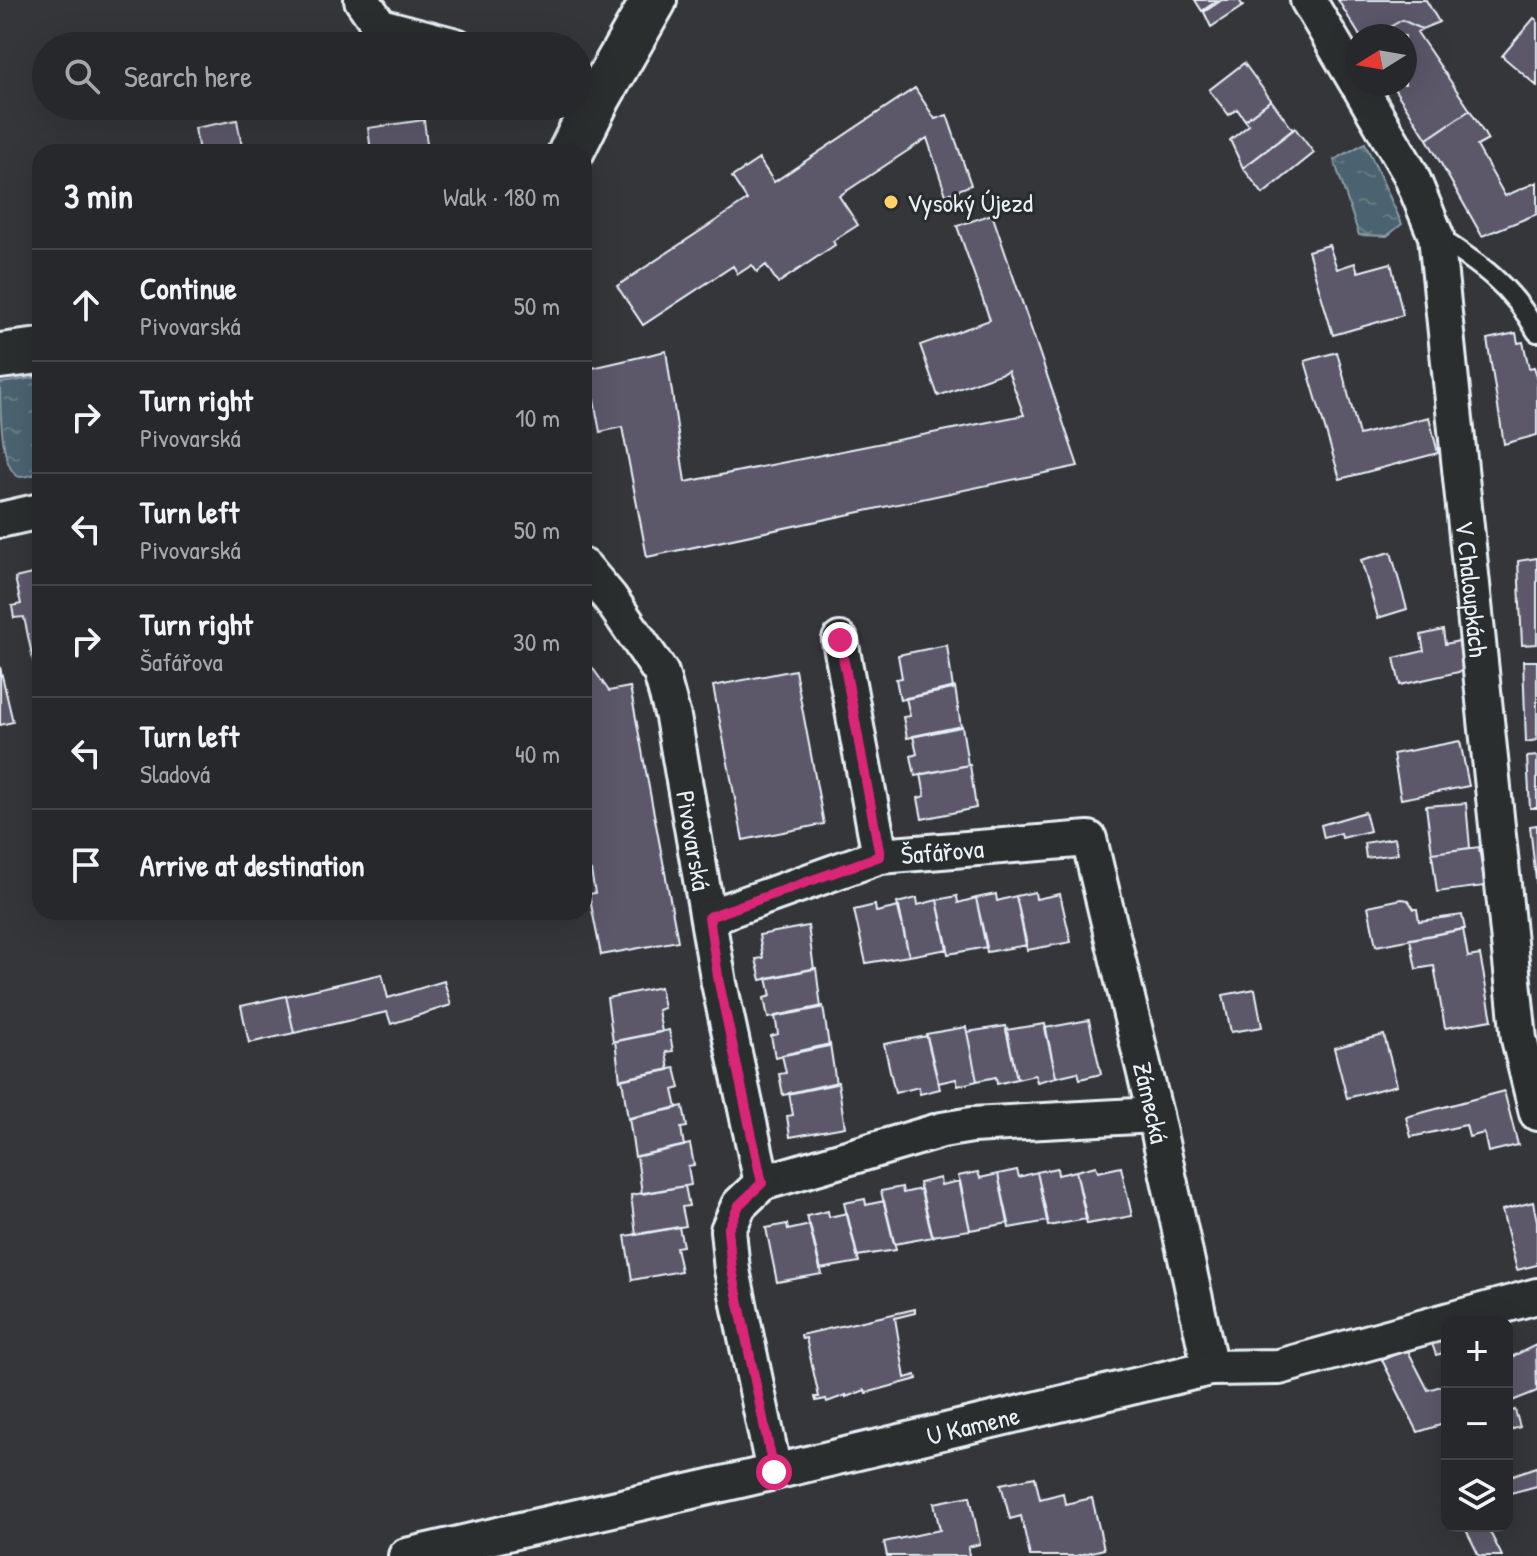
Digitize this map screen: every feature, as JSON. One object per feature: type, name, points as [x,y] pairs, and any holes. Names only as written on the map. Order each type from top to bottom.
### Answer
[{"type":"street","points":[[362,0],[380,26],[403,32]]},
{"type":"street","points":[[592,86],[654,0]]},
{"type":"street","name":"V Chaloupkách","points":[[1308,0],[1345,63]]},
{"type":"street","name":"V Chaloupkách","points":[[1364,96],[1410,173],[1436,236],[1517,1023],[1537,1113]]},
{"type":"street","points":[[573,144],[580,120]]},
{"type":"street","points":[[0,356],[32,352]]},
{"type":"street","points":[[0,520],[32,513]]},
{"type":"street","name":"Pivovarská","points":[[592,577],[661,673],[673,717],[719,983],[762,1183]]},
{"type":"street","points":[[840,640],[880,856]]},
{"type":"street","name":"Šafářova","points":[[709,917],[880,856],[1089,839]]},
{"type":"street","name":"Zámecká","points":[[1089,839],[1155,1115],[1210,1368]]},
{"type":"street","points":[[774,1472],[732,1270],[728,1230],[739,1205],[762,1183],[942,1130],[972,1125],[1155,1115]]},
{"type":"street","name":"U Kamene","points":[[406,1556],[1210,1368],[1279,1367],[1537,1296]]},
{"type":"lane","points":[[1436,236],[1486,268],[1524,308],[1537,332]]},
{"type":"water","points":[[1365,143],[1402,224],[1387,236],[1359,235],[1334,160]]},
{"type":"water","points":[[32,378],[32,475],[21,477],[14,473],[9,464],[1,421],[0,383]]},
{"type":"building","points":[[1195,0],[1218,0],[1202,11]]},
{"type":"building","points":[[1222,0],[1239,0],[1243,6],[1211,27],[1204,12]]},
{"type":"building","points":[[1338,0],[1426,0],[1439,22],[1422,29],[1417,24],[1402,20],[1395,24],[1353,24]]},
{"type":"building","points":[[1534,18],[1537,20],[1537,86],[1502,56]]},
{"type":"building","points":[[1417,32],[1470,110],[1427,139],[1399,96],[1417,96]]},
{"type":"building","points":[[1244,63],[1271,100],[1245,120],[1237,109],[1229,115],[1209,90]]},
{"type":"building","points":[[915,88],[935,119],[947,115],[971,185],[946,195],[927,138],[839,196],[858,225],[833,241],[835,245],[778,283],[766,265],[757,272],[752,265],[738,274],[733,266],[643,325],[617,286],[747,200],[732,177],[759,159],[774,182]]},
{"type":"building","points":[[1271,100],[1293,130],[1243,168],[1230,140],[1249,125],[1245,120]]},
{"type":"building","points":[[1470,110],[1488,140],[1477,146],[1505,196],[1537,182],[1537,214],[1482,236],[1427,139]]},
{"type":"building","points":[[237,120],[242,144],[198,144],[195,128]]},
{"type":"building","points":[[424,120],[427,144],[370,144],[368,128]]},
{"type":"building","points":[[1295,128],[1314,153],[1263,194],[1243,168]]},
{"type":"building","points":[[992,214],[1078,466],[647,557],[622,427],[600,432],[592,390],[592,368],[666,351],[685,482],[1024,415],[1008,371],[938,396],[920,345],[990,320],[957,226]]},
{"type":"building","points":[[1329,245],[1337,269],[1355,263],[1358,272],[1391,263],[1403,315],[1333,335],[1308,251]]},
{"type":"building","points":[[1516,333],[1518,343],[1523,342],[1529,368],[1534,367],[1537,376],[1537,435],[1504,444],[1487,339]]},
{"type":"building","points":[[1337,352],[1359,435],[1429,417],[1438,453],[1340,479],[1305,361]]},
{"type":"building","points":[[1391,552],[1407,609],[1378,618],[1361,560]]},
{"type":"building","points":[[1537,558],[1537,644],[1522,645],[1518,561]]},
{"type":"building","points":[[32,574],[32,655],[24,617],[14,618],[12,606],[21,604],[15,578]]},
{"type":"building","points":[[1443,630],[1445,644],[1459,641],[1463,671],[1400,685],[1394,658],[1424,651],[1421,635]]},
{"type":"building","points":[[947,645],[953,689],[900,700],[896,679],[902,678],[898,655]]},
{"type":"building","points":[[1523,661],[1537,661],[1537,740],[1526,742]]},
{"type":"building","points":[[0,667],[13,722],[0,725]]},
{"type":"building","points":[[592,667],[609,691],[630,687],[678,941],[601,955],[592,909],[592,894],[595,893],[592,876]]},
{"type":"building","points":[[795,670],[824,824],[743,840],[713,686]]},
{"type":"building","points":[[955,687],[961,727],[907,738],[903,717],[910,716],[906,698]]},
{"type":"building","points":[[962,726],[968,765],[915,776],[911,756],[917,754],[913,736]]},
{"type":"building","points":[[1460,741],[1469,786],[1401,799],[1393,754]]},
{"type":"building","points":[[1537,756],[1537,808],[1530,808],[1527,757]]},
{"type":"building","points":[[970,765],[976,808],[922,819],[918,798],[925,796],[921,774]]},
{"type":"building","points":[[1466,803],[1470,848],[1432,853],[1426,806]]},
{"type":"building","points":[[1365,812],[1370,831],[1342,838],[1341,833],[1324,838],[1321,825]]},
{"type":"building","points":[[1537,825],[1537,889],[1530,826]]},
{"type":"building","points":[[1395,838],[1398,854],[1366,858],[1364,843]]},
{"type":"building","points":[[1479,847],[1485,886],[1437,892],[1432,853]]},
{"type":"building","points":[[1035,892],[1036,899],[1060,894],[1071,942],[1027,950],[1016,896]]},
{"type":"building","points":[[996,894],[997,901],[1016,896],[1027,945],[987,952],[976,898]]},
{"type":"building","points":[[957,896],[958,903],[976,898],[987,947],[948,954],[937,900]]},
{"type":"building","points":[[917,898],[918,905],[937,900],[948,949],[909,956],[897,903]]},
{"type":"building","points":[[1408,900],[1417,909],[1419,921],[1462,915],[1465,929],[1376,946],[1368,906]]},
{"type":"building","points":[[875,905],[876,912],[899,907],[909,956],[866,963],[854,910]]},
{"type":"building","points":[[808,926],[814,969],[761,980],[756,959],[763,958],[759,935]]},
{"type":"building","points":[[1463,929],[1468,957],[1480,955],[1492,1020],[1445,1028],[1434,966],[1416,969],[1410,939]]},
{"type":"building","points":[[816,968],[821,1008],[768,1018],[764,998],[771,996],[767,978]]},
{"type":"building","points":[[382,974],[388,998],[444,981],[451,1005],[391,1024],[387,1012],[294,1033],[286,996]]},
{"type":"building","points":[[660,987],[664,1008],[658,1010],[662,1032],[613,1042],[607,998]]},
{"type":"building","points":[[1255,989],[1262,1027],[1231,1032],[1223,995]]},
{"type":"building","points":[[286,996],[294,1033],[249,1043],[241,1006]]},
{"type":"building","points":[[823,1006],[829,1046],[775,1057],[771,1036],[778,1034],[775,1016]]},
{"type":"building","points":[[1089,1020],[1101,1074],[1080,1079],[1078,1072],[1056,1077],[1045,1028]]},
{"type":"building","points":[[1045,1024],[1056,1077],[1037,1082],[1035,1075],[1017,1079],[1006,1030]]},
{"type":"building","points":[[1006,1026],[1017,1079],[997,1084],[996,1077],[977,1081],[967,1032]]},
{"type":"building","points":[[966,1027],[977,1081],[958,1086],[956,1079],[938,1083],[926,1034]]},
{"type":"building","points":[[669,1030],[673,1051],[666,1052],[669,1070],[620,1080],[615,1041]]},
{"type":"building","points":[[1384,1035],[1397,1085],[1347,1098],[1334,1048]]},
{"type":"building","points":[[927,1036],[940,1089],[920,1094],[919,1087],[895,1093],[884,1044]]},
{"type":"building","points":[[830,1044],[836,1084],[783,1095],[779,1074],[786,1073],[782,1055]]},
{"type":"building","points":[[675,1068],[680,1088],[673,1090],[677,1108],[628,1119],[622,1079]]},
{"type":"building","points":[[838,1082],[845,1127],[790,1137],[787,1116],[793,1115],[789,1093]]},
{"type":"building","points":[[1504,1091],[1518,1145],[1488,1152],[1484,1133],[1469,1137],[1466,1125],[1411,1137],[1406,1117]]},
{"type":"building","points":[[683,1106],[687,1127],[681,1128],[684,1146],[635,1157],[629,1118]]},
{"type":"building","points":[[690,1144],[694,1165],[688,1166],[691,1185],[642,1194],[637,1156]]},
{"type":"building","points":[[1096,1166],[1098,1172],[1121,1167],[1132,1216],[1087,1224],[1076,1171]]},
{"type":"building","points":[[1057,1168],[1058,1175],[1076,1171],[1087,1219],[1048,1226],[1037,1172]]},
{"type":"building","points":[[1017,1170],[1019,1177],[1037,1172],[1048,1221],[1009,1228],[998,1174]]},
{"type":"building","points":[[978,1172],[980,1178],[998,1174],[1009,1223],[970,1230],[958,1176]]},
{"type":"building","points":[[940,1178],[941,1185],[960,1181],[970,1230],[932,1236],[919,1183]]},
{"type":"building","points":[[685,1186],[689,1206],[682,1207],[686,1226],[636,1235],[631,1195]]},
{"type":"building","points":[[902,1187],[903,1193],[921,1189],[933,1237],[894,1244],[881,1191]]},
{"type":"building","points":[[865,1199],[866,1205],[884,1201],[896,1250],[857,1256],[844,1203]]},
{"type":"building","points":[[1533,1202],[1537,1221],[1537,1265],[1517,1270],[1502,1210]]},
{"type":"building","points":[[828,1211],[829,1217],[847,1213],[859,1262],[820,1269],[807,1216]]},
{"type":"building","points":[[787,1224],[788,1230],[810,1225],[822,1274],[777,1282],[766,1228]]},
{"type":"building","points":[[679,1227],[683,1246],[676,1247],[681,1271],[632,1280],[625,1236]]},
{"type":"building","points":[[915,1309],[915,1313],[895,1318],[905,1378],[916,1375],[917,1379],[827,1402],[826,1399],[816,1401],[815,1397],[819,1397],[806,1338],[802,1339],[801,1335]]},
{"type":"building","points":[[1441,1335],[1441,1354],[1436,1355],[1430,1338]]},
{"type":"building","points":[[1536,1345],[1537,1391],[1513,1401],[1514,1374],[1513,1356]]},
{"type":"building","points":[[1407,1349],[1428,1390],[1441,1386],[1441,1425],[1418,1432],[1382,1360]]},
{"type":"building","points":[[1513,1410],[1520,1427],[1513,1429]]},
{"type":"building","points":[[1537,1467],[1537,1486],[1513,1492],[1513,1475]]},
{"type":"building","points":[[1035,1477],[1040,1499],[1063,1493],[1065,1504],[1092,1498],[1104,1549],[1076,1556],[1030,1556],[1021,1516],[1010,1519],[1001,1484]]},
{"type":"building","points":[[970,1496],[980,1544],[968,1547],[969,1556],[887,1556],[884,1542],[940,1530],[934,1503]]},
{"type":"building","points":[[1467,1532],[1490,1532],[1502,1556],[1479,1556]]},
{"type":"place","name":"Vysoký Újezd","points":[[891,202]]},
{"type":"route","points":[[774,1472],[732,1270],[728,1230],[739,1205],[762,1183],[719,983],[709,917],[880,856],[840,640]]}]
